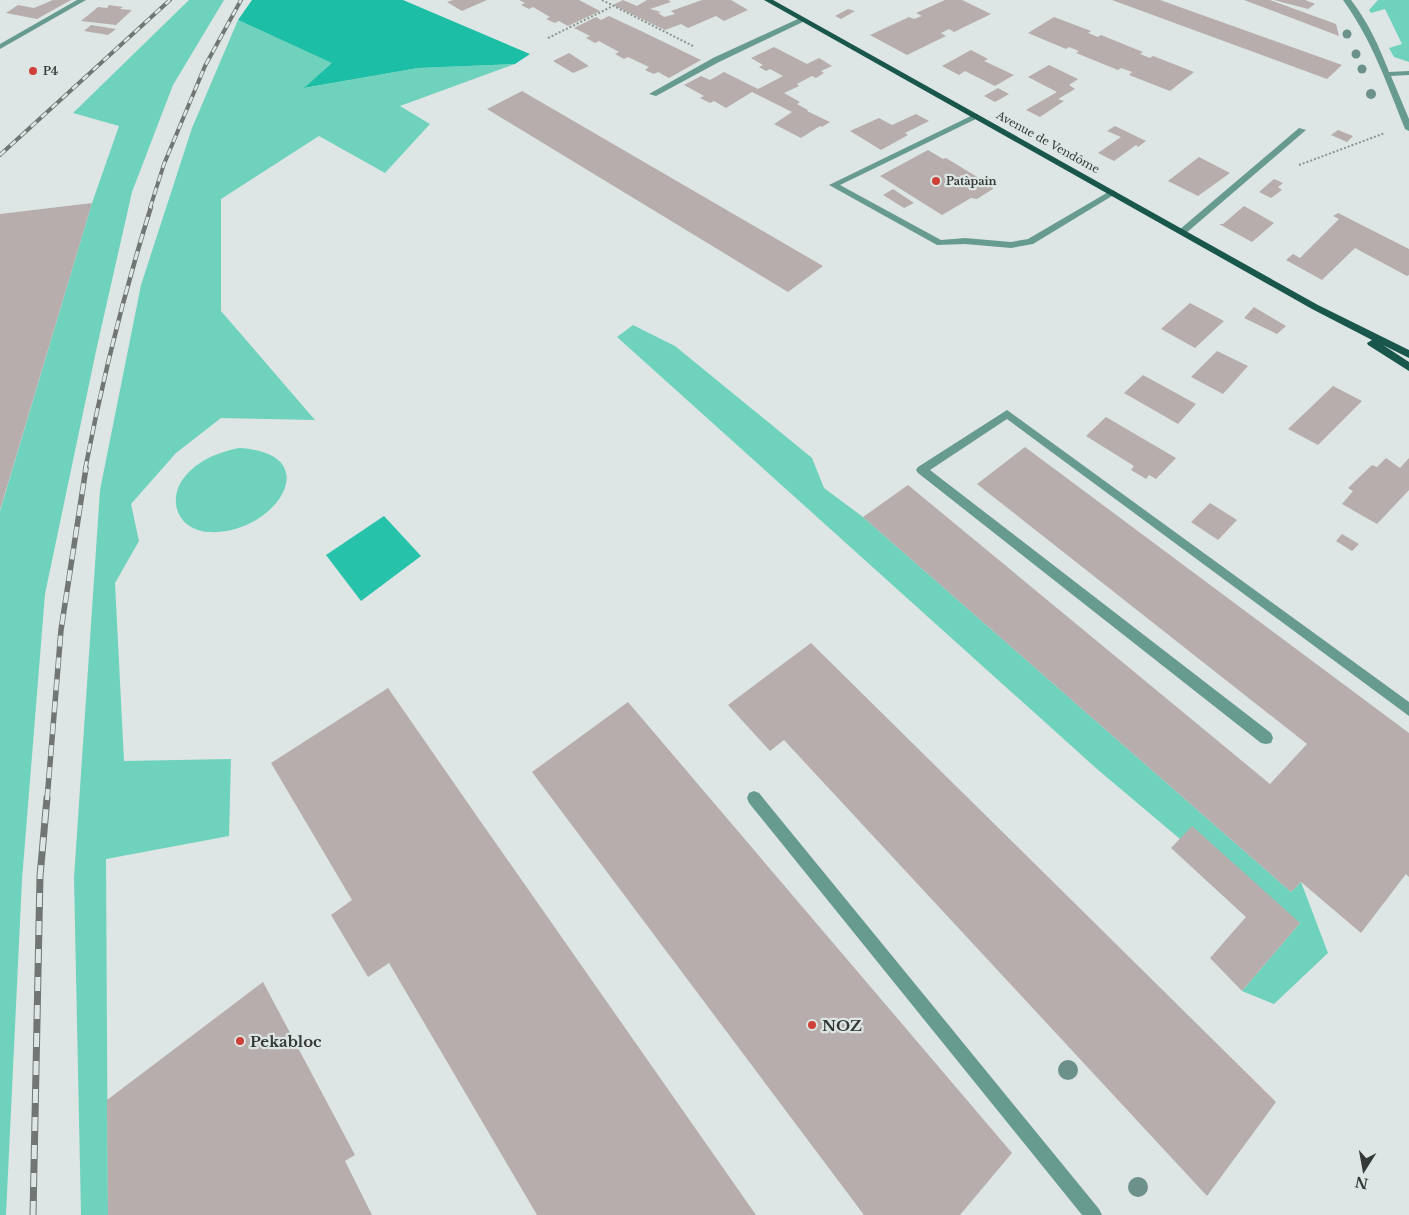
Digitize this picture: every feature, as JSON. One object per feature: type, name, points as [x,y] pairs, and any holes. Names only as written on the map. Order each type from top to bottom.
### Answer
[{"type":"main road","name":"Avenue de Vendôme","points":[[768,0],[1315,307],[1409,354]]},
{"type":"main road","name":"Avenue de Vendôme","points":[[1315,307],[1409,368]]},
{"type":"street","points":[[0,47],[82,0]]},
{"type":"street","points":[[1347,0],[1357,13],[1374,44],[1409,129]]},
{"type":"street","points":[[653,94],[718,59],[803,20]]},
{"type":"street","points":[[1385,74],[1409,73]]},
{"type":"street","points":[[975,116],[833,185],[940,243],[965,241],[1011,245],[1030,242],[1113,193]]},
{"type":"street","points":[[1182,232],[1302,130]]},
{"type":"street","points":[[1266,738],[922,470],[1007,414],[1409,710]]},
{"type":"street","points":[[754,798],[1092,1215]]},
{"type":"path","points":[[602,0],[718,59]]},
{"type":"path","points":[[548,38],[614,6]]},
{"type":"path","points":[[1291,168],[1391,130]]},
{"type":"shaded area","points":[[189,0],[224,0],[173,85],[132,192],[96,351],[45,594],[22,880],[6,1215],[0,1215],[0,511],[92,203],[119,126],[73,113]]},
{"type":"shaded area","points":[[252,0],[403,0],[530,54],[515,64],[418,68],[304,88],[332,63],[238,20]]},
{"type":"shaded area","points":[[1378,0],[1409,0],[1409,62],[1394,57],[1389,48],[1402,44],[1385,9],[1371,13],[1369,10]]},
{"type":"shaded area","points":[[238,20],[333,63],[305,88],[418,68],[515,64],[400,106],[430,124],[385,173],[319,136],[221,199],[221,311],[315,420],[221,418],[176,453],[131,504],[139,541],[115,583],[124,761],[231,759],[229,836],[106,859],[108,1215],[81,1215],[74,878],[100,490],[141,285],[192,128]]},
{"type":"shaded area","points":[[633,325],[675,346],[812,458],[824,488],[863,517],[1291,892],[1301,882],[1328,953],[1274,1004],[1242,991],[1300,923],[1180,839],[1097,769],[617,337]]},
{"type":"shaded area","points":[[239,448],[267,453],[282,464],[287,478],[282,493],[271,508],[254,521],[233,530],[209,532],[197,530],[188,525],[181,518],[177,510],[177,491],[182,481],[194,467],[206,459]]},
{"type":"shaded area","points":[[384,516],[421,556],[361,601],[326,555]]},
{"type":"building","points":[[53,0],[71,0],[37,19],[6,13],[18,5],[34,8]]},
{"type":"building","points":[[453,0],[487,0],[462,11],[447,2]]},
{"type":"building","points":[[519,0],[579,0],[600,11],[568,26],[559,21],[555,23],[546,19],[550,17],[533,7],[529,9],[521,5],[525,3]]},
{"type":"building","points":[[623,0],[637,6],[647,0],[668,0],[671,2],[650,9],[661,12],[658,13],[664,17],[675,14],[671,11],[702,0],[731,0],[748,10],[724,21],[716,16],[688,28],[681,24],[665,30],[613,5]]},
{"type":"building","points":[[945,0],[962,0],[991,14],[954,32],[949,29],[941,33],[946,36],[907,55],[870,35],[909,17],[914,19],[922,16],[916,13]]},
{"type":"building","points":[[1112,0],[1160,0],[1342,65],[1327,79]]},
{"type":"building","points":[[1244,0],[1270,0],[1336,24],[1339,36]]},
{"type":"building","points":[[1274,0],[1305,0],[1315,4],[1308,9]]},
{"type":"building","points":[[109,5],[123,7],[120,9],[132,10],[116,25],[81,21],[98,7],[107,8]]},
{"type":"building","points":[[848,9],[855,11],[841,19],[835,16]]},
{"type":"building","points":[[609,16],[701,60],[669,78],[658,72],[654,74],[645,70],[649,67],[628,57],[624,59],[615,54],[619,52],[599,41],[595,43],[586,38],[590,36],[574,28],[596,17],[601,20]]},
{"type":"building","points":[[1054,17],[1091,31],[1088,33],[1098,37],[1101,35],[1143,52],[1140,54],[1150,58],[1153,56],[1194,72],[1170,91],[1129,75],[1132,72],[1121,68],[1118,70],[1076,53],[1079,51],[1069,47],[1066,49],[1028,33]]},
{"type":"building","points":[[91,25],[116,29],[108,35],[84,31]]},
{"type":"building","points":[[774,47],[807,64],[819,58],[832,66],[821,71],[824,73],[816,78],[812,76],[797,84],[799,86],[784,93],[800,102],[797,104],[807,111],[830,122],[801,138],[774,124],[792,112],[752,92],[726,108],[714,101],[710,103],[700,98],[704,96],[684,85],[701,76],[710,80],[724,72],[758,89],[783,76],[770,69],[766,71],[759,67],[763,65],[751,58]]},
{"type":"building","points":[[971,50],[988,59],[984,61],[1014,75],[995,86],[965,71],[959,75],[942,66]]},
{"type":"building","points":[[569,53],[589,66],[573,73],[553,61]]},
{"type":"building","points":[[1049,65],[1078,79],[1069,85],[1075,89],[1058,99],[1064,101],[1040,117],[1026,110],[1057,92],[1028,77]]},
{"type":"building","points":[[998,88],[1009,94],[995,102],[984,96]]},
{"type":"building","points":[[522,91],[823,266],[788,292],[487,109]]},
{"type":"building","points":[[916,114],[929,121],[905,133],[908,135],[881,150],[850,131],[879,118],[892,125]]},
{"type":"building","points":[[1115,126],[1146,141],[1138,147],[1136,145],[1114,161],[1098,153],[1121,137],[1107,131]]},
{"type":"building","points":[[1338,130],[1353,136],[1347,142],[1331,135]]},
{"type":"building","name":"Patàpain","points":[[928,150],[943,159],[946,158],[992,186],[993,189],[977,199],[971,198],[942,215],[880,176]]},
{"type":"building","points":[[1199,157],[1230,173],[1198,196],[1168,181]]},
{"type":"building","points":[[1274,179],[1283,183],[1278,187],[1282,190],[1271,198],[1259,192]]},
{"type":"building","points":[[893,189],[914,203],[904,208],[883,195]]},
{"type":"building","points":[[92,203],[0,510],[0,214]]},
{"type":"building","points":[[1244,206],[1274,223],[1252,242],[1219,224],[1223,224]]},
{"type":"building","points":[[1338,213],[1409,249],[1409,275],[1407,276],[1355,248],[1322,280],[1286,260],[1293,254],[1300,258],[1339,219],[1333,216]]},
{"type":"building","points":[[1190,303],[1224,321],[1195,348],[1161,329]]},
{"type":"building","points":[[1254,307],[1286,326],[1277,334],[1244,318]]},
{"type":"building","points":[[1217,351],[1248,366],[1223,394],[1191,377]]},
{"type":"building","points":[[1143,375],[1196,404],[1178,424],[1124,393]]},
{"type":"building","points":[[1333,386],[1362,401],[1318,445],[1288,429]]},
{"type":"building","points":[[1106,417],[1176,458],[1156,479],[1149,475],[1146,479],[1131,470],[1134,466],[1086,436]]},
{"type":"building","points":[[1025,447],[1409,733],[1409,877],[1406,874],[1361,933],[1301,882],[1291,892],[863,517],[908,485],[1270,784],[1307,744],[977,484]]},
{"type":"building","points":[[1386,458],[1400,468],[1409,458],[1409,490],[1377,524],[1342,504],[1353,491],[1348,488],[1372,465],[1377,467]]},
{"type":"building","points":[[1210,503],[1237,520],[1218,540],[1191,522]]},
{"type":"building","points":[[1342,534],[1359,544],[1352,551],[1336,541]]},
{"type":"building","points":[[811,643],[1276,1102],[1207,1196],[784,740],[770,751],[728,705]]},
{"type":"building","points":[[388,688],[756,1215],[537,1215],[389,963],[368,977],[331,915],[352,900],[271,763]]},
{"type":"building","name":"NOZ","points":[[628,702],[1012,1153],[960,1215],[864,1215],[532,772]]},
{"type":"building","points":[[1192,826],[1300,923],[1242,991],[1210,958],[1246,917],[1171,848]]},
{"type":"building","name":"Pekabloc","points":[[263,982],[355,1155],[345,1161],[372,1215],[108,1215],[107,1100]]},
{"type":"railway","points":[[0,155],[170,0]]},
{"type":"railway","points":[[150,208],[164,164],[205,66],[241,0]]},
{"type":"railway","points":[[85,470],[114,337],[151,207]]},
{"type":"railway","points":[[47,800],[61,630],[86,468]]},
{"type":"railway","points":[[33,1215],[40,876],[47,798]]},
{"type":"place","name":"P4","points":[[33,71]]},
{"type":"place","name":"Patàpain","points":[[936,181]]},
{"type":"place","name":"NOZ","points":[[812,1025]]},
{"type":"place","name":"Pekabloc","points":[[240,1041]]}]
